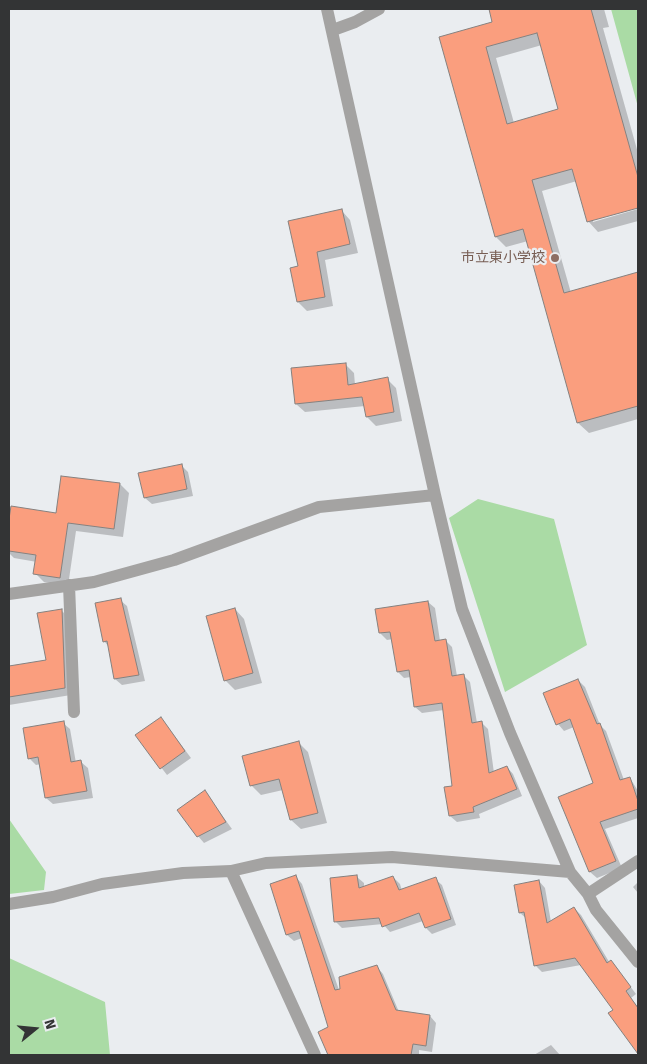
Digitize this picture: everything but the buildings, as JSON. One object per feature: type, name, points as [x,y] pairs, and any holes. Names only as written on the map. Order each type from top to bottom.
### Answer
[{"type":"street","points":[[327,9],[462,608],[510,733],[570,872],[588,894],[596,910],[638,962]]},
{"type":"street","points":[[333,30],[355,22],[379,9]]},
{"type":"street","points":[[9,594],[94,582],[174,560],[318,507],[435,495]]},
{"type":"street","points":[[69,585],[74,712]]},
{"type":"street","points":[[9,904],[52,897],[102,884],[183,873],[231,871],[266,863],[392,856],[570,872]]},
{"type":"street","points":[[588,894],[638,860]]},
{"type":"street","points":[[231,871],[315,1055]]},
{"type":"green space","points":[[611,9],[638,9],[638,107]]},
{"type":"green space","points":[[478,499],[554,519],[587,645],[505,692],[449,518]]},
{"type":"green space","points":[[9,819],[46,872],[44,890],[9,894]]},
{"type":"green space","points":[[9,958],[105,1002],[110,1055],[9,1055]]},
{"type":"place","name":"市立東小学校","points":[[555,258]]}]
